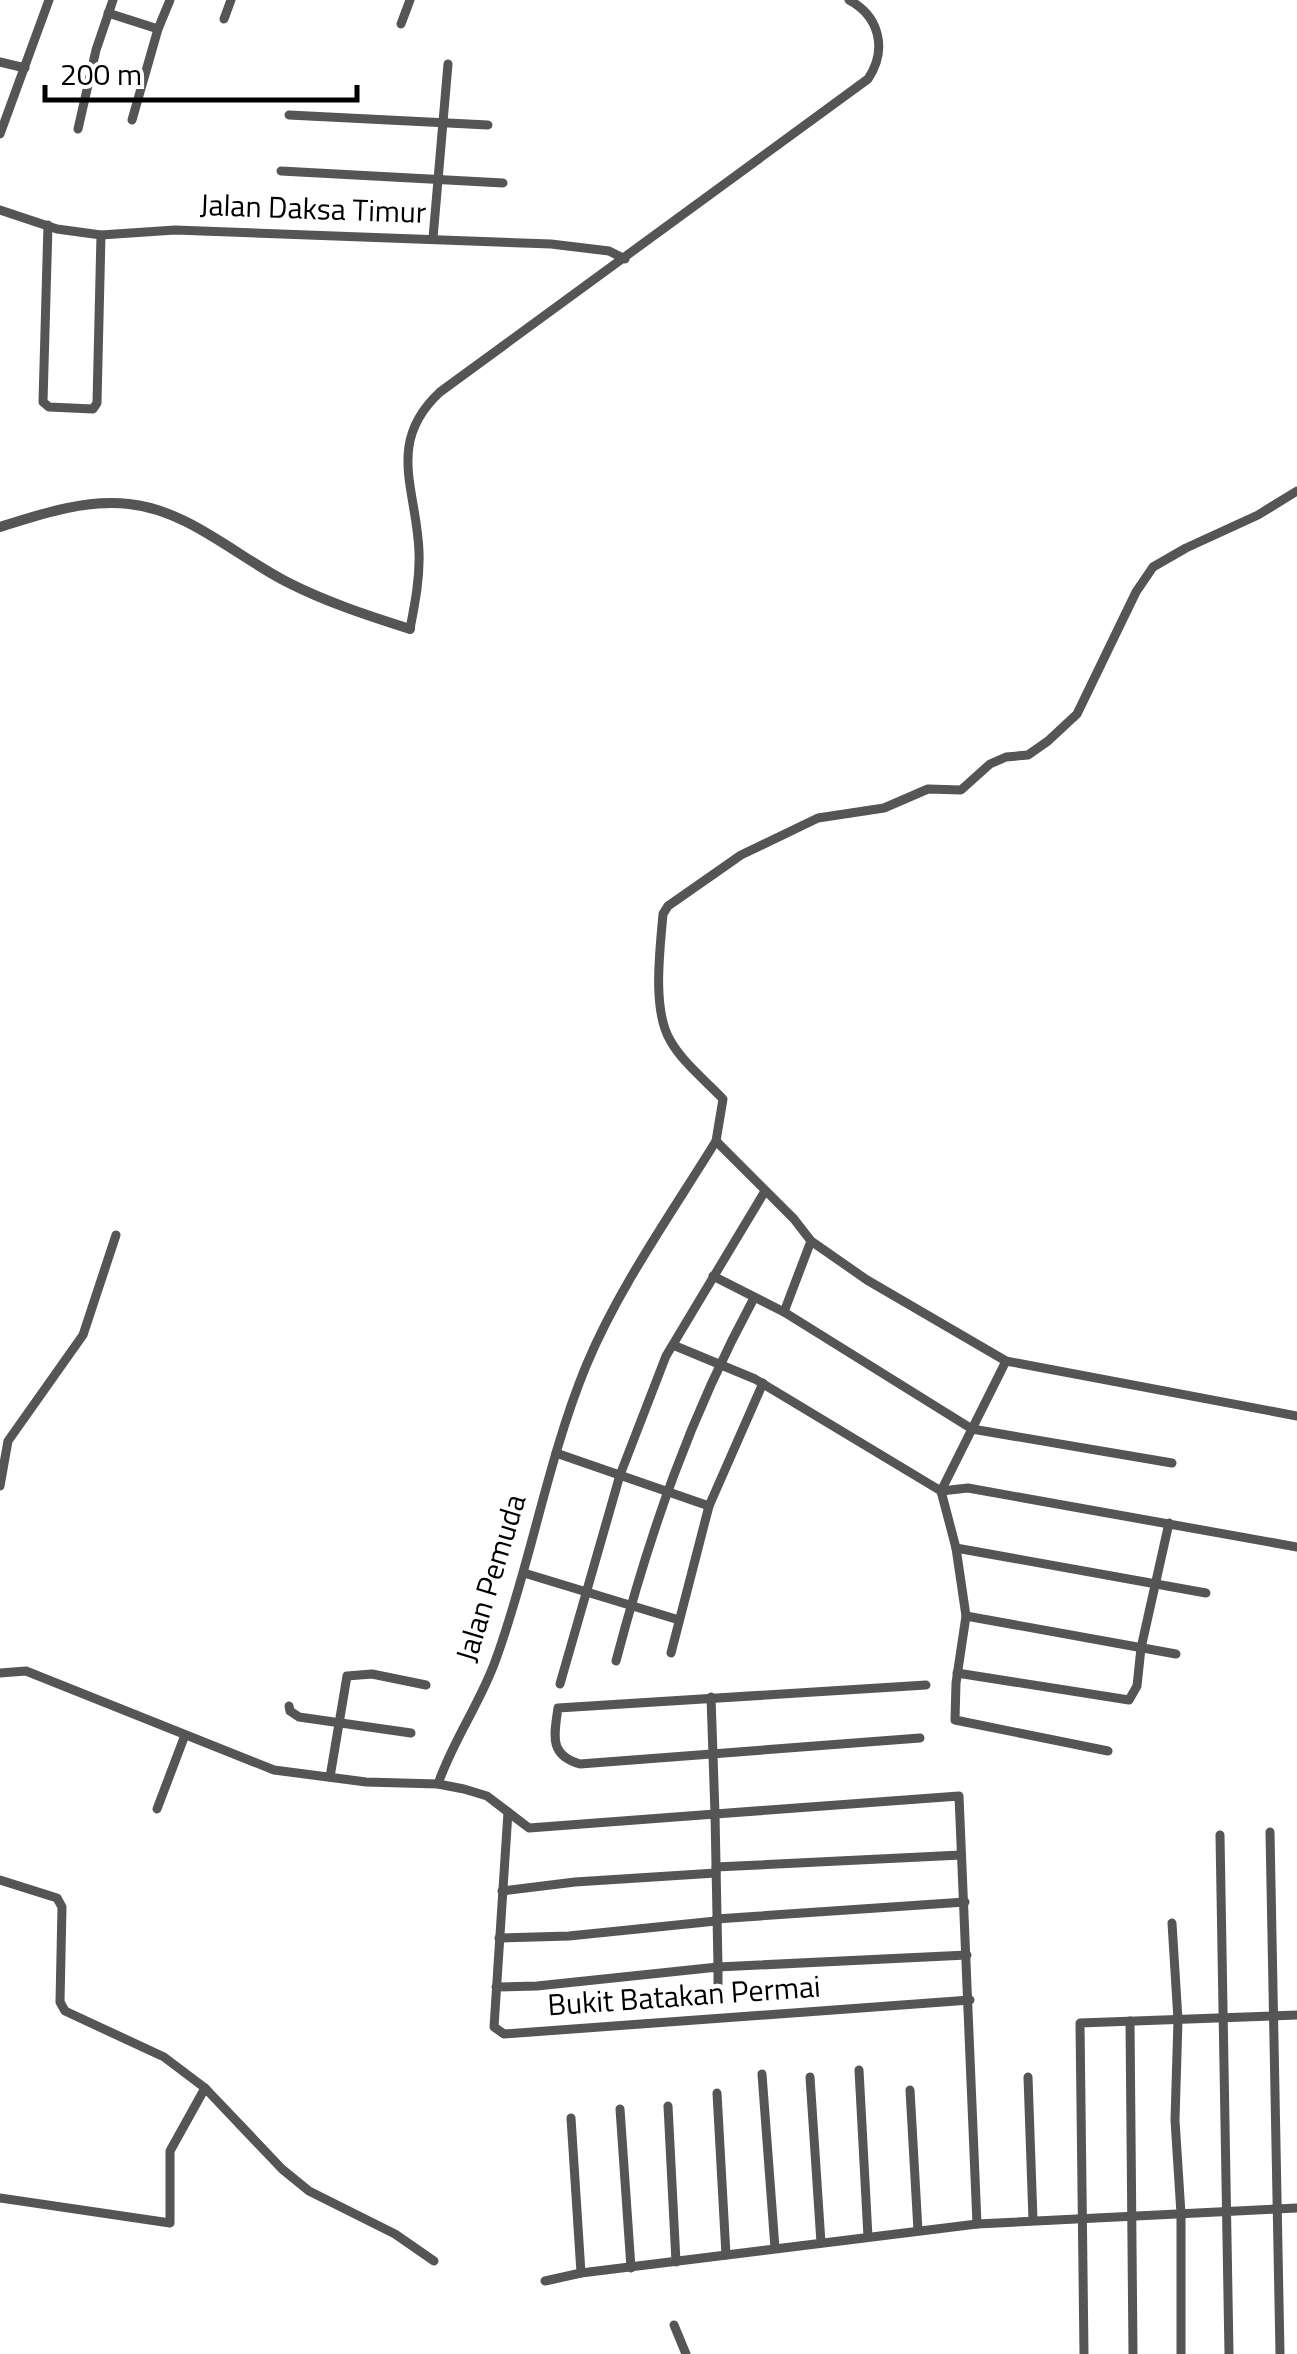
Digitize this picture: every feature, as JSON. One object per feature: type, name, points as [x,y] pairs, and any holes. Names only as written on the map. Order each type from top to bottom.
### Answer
[{"type":"street","points":[[0,134],[49,0]]},
{"type":"street","points":[[78,129],[113,0]]},
{"type":"street","points":[[132,120],[170,0]]},
{"type":"street","points":[[224,19],[231,0]]},
{"type":"street","points":[[401,24],[410,0]]},
{"type":"street","points":[[0,527],[76,506],[129,504],[149,508],[175,517],[286,582],[410,629],[419,554],[406,464],[412,431],[419,417],[440,392],[868,79],[880,49],[878,32],[868,12],[848,0]]},
{"type":"street","points":[[868,12],[870,0]]},
{"type":"street","points":[[108,13],[158,30]]},
{"type":"street","points":[[0,62],[26,68]]},
{"type":"street","points":[[433,238],[448,64]]},
{"type":"street","points":[[289,114],[488,125]]},
{"type":"street","points":[[281,170],[502,183]]},
{"type":"street","name":"Jalan Daksa Timur","points":[[0,210],[48,225],[101,234],[175,230],[433,238],[590,247],[609,251],[624,260]]},
{"type":"street","points":[[48,225],[43,402],[49,407],[93,408],[98,403],[101,234]]},
{"type":"street","points":[[1297,491],[1258,515],[1153,567],[1136,592],[1077,714],[1028,755],[1006,757],[990,764],[960,790],[928,788],[884,808],[818,818],[742,855],[668,906],[663,914],[659,990],[665,1030],[672,1044],[723,1100],[716,1140],[811,1242],[867,1280],[1006,1361],[1297,1416]]},
{"type":"street","name":"Jalan Pemuda","points":[[438,1784],[448,1754],[495,1663],[556,1453],[587,1364],[632,1278],[716,1140]]},
{"type":"street","points":[[560,1684],[620,1475],[673,1344],[765,1191]]},
{"type":"street","points":[[0,1486],[8,1441],[83,1335],[116,1235]]},
{"type":"street","points":[[784,1312],[811,1242]]},
{"type":"street","points":[[713,1276],[784,1312],[972,1429],[1172,1463]]},
{"type":"street","points":[[616,1661],[665,1490],[719,1362],[754,1298]]},
{"type":"street","points":[[673,1344],[763,1383],[941,1491],[968,1488],[1297,1547]]},
{"type":"street","points":[[1006,1361],[941,1491],[956,1548],[966,1616],[955,1720],[1108,1750]]},
{"type":"street","points":[[670,1653],[709,1506],[763,1383]]},
{"type":"street","points":[[556,1453],[709,1506]]},
{"type":"street","points":[[957,1673],[1125,1702],[1137,1686],[1141,1648],[1168,1524]]},
{"type":"street","points":[[956,1548],[1206,1593]]},
{"type":"street","points":[[524,1573],[679,1620]]},
{"type":"street","points":[[966,1616],[1176,1654]]},
{"type":"street","points":[[0,1673],[26,1671],[274,1770],[366,1782],[438,1784],[487,1796],[529,1828],[960,1796],[977,2224]]},
{"type":"street","points":[[330,1777],[347,1676],[372,1674],[426,1686]]},
{"type":"street","points":[[920,1738],[580,1764],[566,1760],[556,1746],[558,1708],[926,1685]]},
{"type":"street","name":"Bukit Batakan Permai","points":[[711,1697],[718,1967]]},
{"type":"street","points":[[289,1706],[299,1717],[411,1733]]},
{"type":"street","points":[[157,1809],[184,1735]]},
{"type":"street","name":"Bukit Batakan Permai","points":[[508,1812],[494,2027],[504,2034],[970,2000]]},
{"type":"street","points":[[1270,1832],[1280,2354]]},
{"type":"street","points":[[1220,1835],[1229,2354]]},
{"type":"street","points":[[502,1892],[716,1870],[961,1856]]},
{"type":"street","points":[[0,1880],[57,1898],[62,1913],[60,2002],[66,2010],[164,2057],[205,2088],[282,2169],[309,2191],[395,2234],[434,2261]]},
{"type":"street","points":[[499,1938],[569,1936],[716,1920],[964,1902]]},
{"type":"street","points":[[1172,1923],[1178,2020],[1175,2120],[1181,2214],[1181,2354]]},
{"type":"street","name":"Bukit Batakan Permai","points":[[496,1987],[718,1967],[967,1956]]},
{"type":"street","points":[[718,1967],[718,1992]]},
{"type":"street","points":[[1084,2354],[1080,2023],[1297,2015]]},
{"type":"street","points":[[1130,2021],[1132,2354]]},
{"type":"street","points":[[859,2070],[868,2238]]},
{"type":"street","points":[[762,2074],[775,2248]]},
{"type":"street","points":[[1028,2076],[1033,2220]]},
{"type":"street","points":[[810,2077],[820,2243]]},
{"type":"street","points":[[0,2198],[170,2223],[170,2150],[205,2088]]},
{"type":"street","points":[[910,2090],[918,2231]]},
{"type":"street","points":[[717,2093],[726,2255]]},
{"type":"street","points":[[668,2106],[676,2262]]},
{"type":"street","points":[[620,2109],[631,2268]]},
{"type":"street","points":[[572,2118],[580,2273]]},
{"type":"street","points":[[545,2281],[580,2273],[977,2224],[1297,2208]]},
{"type":"street","points":[[674,2325],[686,2354]]}]
